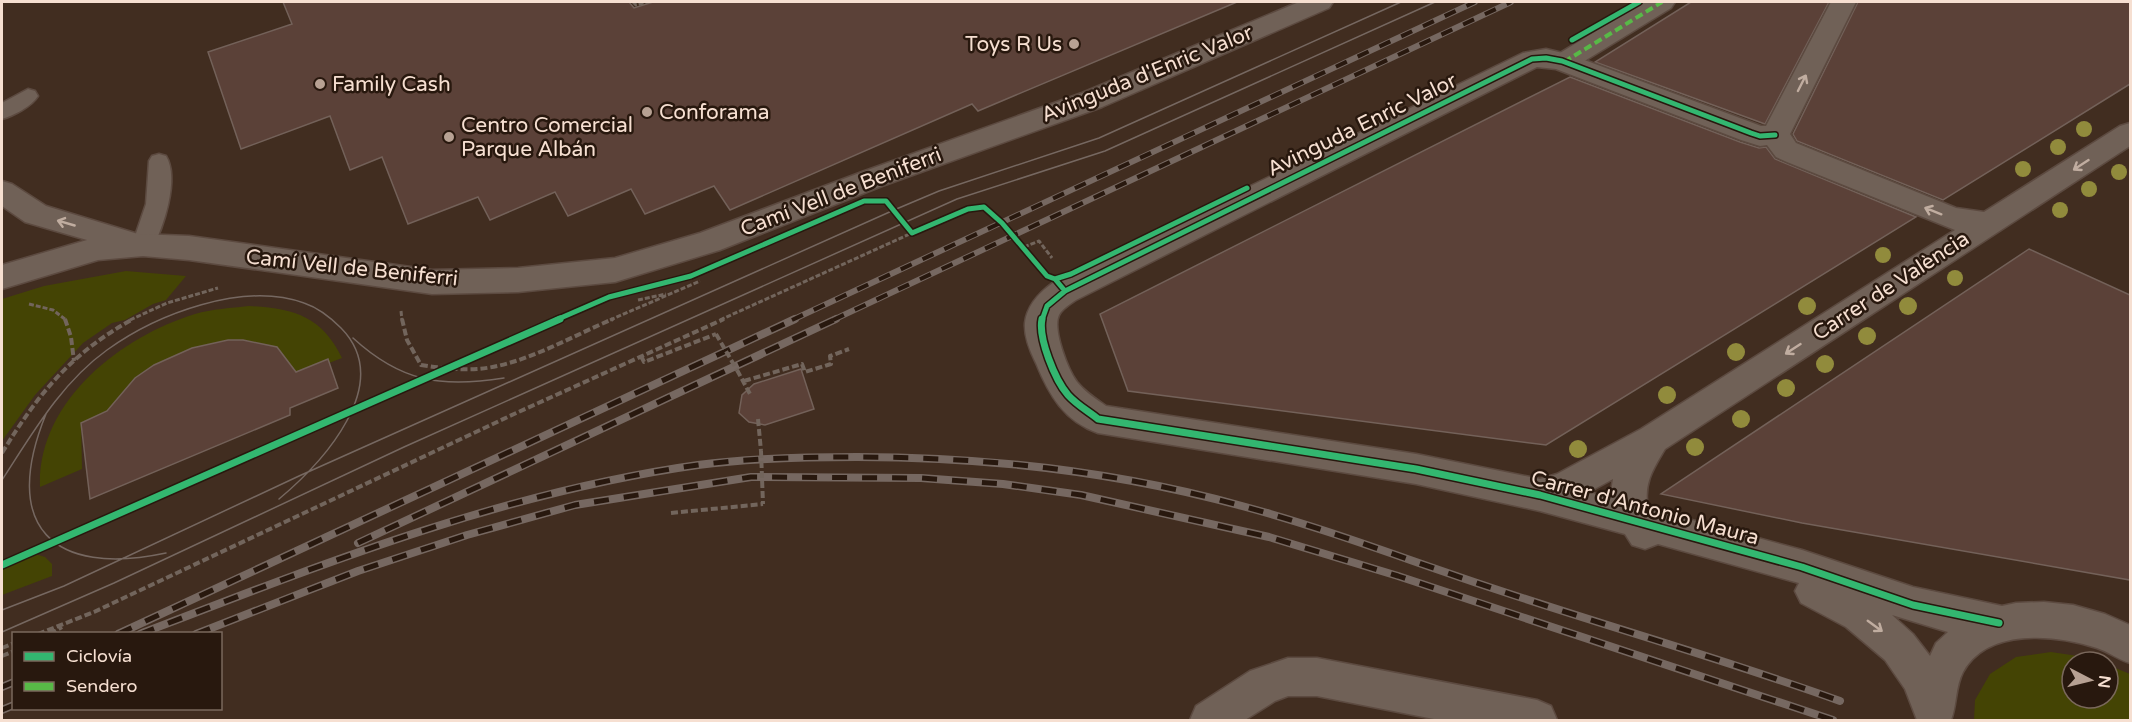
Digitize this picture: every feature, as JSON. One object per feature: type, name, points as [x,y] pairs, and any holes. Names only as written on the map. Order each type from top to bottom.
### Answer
[{"type":"street","name":"Avinguda d'Enric Valor","points":[[972,143],[1092,100],[1320,2]]},
{"type":"street","points":[[1564,62],[1662,2]]},
{"type":"street","points":[[1843,2],[1775,135],[1786,150],[1797,155],[1939,213],[1971,223],[1989,223]]},
{"type":"street","name":"Avinguda Enric Valor","points":[[1059,284],[1532,59],[1546,58],[1564,62],[1751,133],[1775,135]]},
{"type":"street","name":"Carrer de València","points":[[1540,495],[1566,487],[1653,439],[2130,133]]},
{"type":"street","name":"Camí Vell de Beniferri","points":[[2,277],[98,248],[142,244],[189,248],[432,282],[518,280],[615,270],[709,242],[972,143]]},
{"type":"street","points":[[2,192],[36,214],[142,244]]},
{"type":"street","name":"Carrer d'Antonio Maura","points":[[1059,284],[1044,310],[1041,336],[1063,388],[1077,404],[1098,419],[1416,469],[1540,495],[1802,567],[1913,606],[1999,622]]},
{"type":"street","name":"Carrer de València","points":[[1634,521],[1628,499],[1632,470],[1653,439]]},
{"type":"street","name":"Carrer d'Antonio Maura","points":[[1634,521],[1651,541],[1678,553],[1803,586],[1846,605],[1887,634],[1918,674],[1935,715]]},
{"type":"street","points":[[1935,715],[1941,669],[1964,640],[1999,622],[2047,620],[2101,631],[2130,645]]},
{"type":"street","points":[[1210,720],[1264,685],[1288,677],[1317,677],[1537,720]]},
{"type":"lane","points":[[2,112],[28,96]]},
{"type":"lane","points":[[142,244],[156,215],[161,181],[159,161]]},
{"type":"path","points":[[633,2],[636,5],[647,2]]},
{"type":"path","points":[[52,632],[910,230],[922,229]]},
{"type":"path","points":[[1039,241],[1059,284],[1055,279],[1047,276],[1022,246],[1039,241]]},
{"type":"path","points":[[2,453],[39,396],[88,346],[153,306],[220,287]]},
{"type":"path","points":[[22,304],[53,309],[65,316],[69,324],[74,360]]},
{"type":"path","points":[[641,356],[644,362],[716,334],[750,394]]},
{"type":"path","points":[[744,381],[802,364],[805,372],[831,364],[830,356],[849,349]]},
{"type":"path","points":[[430,377],[468,360]]},
{"type":"path","points":[[670,513],[763,504],[758,419]]},
{"type":"path","points":[[41,632],[76,619]]},
{"type":"shaded area","points":[[126,271],[186,276],[166,300],[153,304],[125,320],[112,323],[83,343],[35,395],[2,441],[2,299],[44,286]]},
{"type":"shaded area","points":[[249,306],[279,309],[304,317],[325,332],[342,358],[329,363],[327,360],[284,377],[277,347],[243,340],[228,340],[192,348],[154,365],[135,378],[107,411],[81,423],[82,469],[40,487],[43,456],[52,427],[68,401],[88,377],[112,356],[139,339],[195,314]]},
{"type":"shaded area","points":[[35,554],[45,557],[52,564],[52,576],[2,595],[2,570]]},
{"type":"shaded area","points":[[2051,652],[2060,653],[2060,710],[2120,710],[2120,670],[2130,674],[2130,720],[1974,720],[1975,700],[1990,674],[2016,657]]},
{"type":"building","name":"Centro Comercial Parque Albán","points":[[283,2],[629,2],[634,8],[653,2],[1237,2],[978,111],[972,104],[730,210],[714,186],[645,214],[631,189],[568,216],[555,192],[490,220],[478,197],[408,224],[382,157],[350,170],[330,116],[241,149],[208,52],[292,24]]},
{"type":"building","points":[[1691,2],[1829,2],[1765,124],[1595,62]]},
{"type":"building","points":[[1858,2],[2130,2],[2130,84],[1943,200],[1797,141],[1793,134]]},
{"type":"building","points":[[1570,77],[1740,142],[1759,148],[1766,147],[1775,159],[1916,217],[1546,445],[1128,391],[1100,314]]},
{"type":"building","points":[[2029,249],[2130,295],[2130,580],[1802,523],[1661,494]]},
{"type":"building","points":[[228,340],[243,340],[277,347],[296,372],[328,359],[338,388],[290,408],[290,415],[90,499],[81,423],[107,411],[135,378],[154,365],[192,348]]},
{"type":"building","points":[[801,369],[814,409],[765,425],[749,422],[739,413],[742,395],[754,384]]},
{"type":"tram line","points":[[308,472],[894,210],[939,191],[1099,138],[1401,2]]},
{"type":"tram line","points":[[2,632],[114,583],[404,447],[957,199],[1105,151],[1435,2]]},
{"type":"tram line","points":[[2,480],[48,410],[75,378],[107,350],[150,324],[175,314],[201,305],[255,296],[280,297],[309,305],[337,324],[356,350],[361,373],[357,397],[347,421],[332,444],[308,472]]},
{"type":"tram line","points":[[353,338],[388,364],[405,373],[423,378],[461,382],[504,378]]},
{"type":"tram line","points":[[46,414],[33,453],[29,487],[34,514],[46,535],[66,549],[93,557],[122,559]]},
{"type":"tram line","points":[[122,559],[308,472]]},
{"type":"tram line","points":[[279,499],[308,472]]},
{"type":"tram line","points":[[122,559],[166,553]]},
{"type":"tram line","points":[[2,610],[64,586],[122,559]]},
{"type":"railway","points":[[792,320],[1475,2]]},
{"type":"railway","points":[[833,320],[1511,2]]},
{"type":"railway","points":[[122,632],[795,319]]},
{"type":"railway","points":[[358,543],[836,319]]},
{"type":"railway","points":[[145,632],[415,533],[555,493],[626,477],[698,465],[758,459],[906,458],[1051,468],[1147,484],[1242,506],[1337,535],[1840,701]]},
{"type":"railway","points":[[201,632],[358,571],[467,535],[575,505],[751,477],[921,478],[1003,484],[1081,495],[1269,537],[1398,576],[1833,720]]},
{"type":"railway","points":[[2,687],[12,683]]},
{"type":"railway","points":[[2,710],[12,706]]},
{"type":"marked path","points":[[1564,62],[1662,2]]},
{"type":"cycle path","points":[[1572,40],[1639,2]]},
{"type":"cycle path","points":[[1775,135],[1760,136],[1751,133],[1562,61],[1546,58],[1532,59],[1065,291],[1047,306],[1043,315],[1041,323],[1044,342],[1063,388],[1075,402],[1098,419],[1416,469],[1540,495],[1802,567],[1913,605],[1999,623]]},
{"type":"cycle path","points":[[1055,279],[1071,274],[1247,188]]},
{"type":"cycle path","points":[[2,565],[609,297],[691,276],[864,201],[886,201],[912,233],[968,209],[984,207],[1002,223],[1047,276],[1055,279],[1065,291]]},
{"type":"place","name":"Toys R Us","points":[[1074,44]]},
{"type":"place","name":"Family Cash","points":[[320,84]]},
{"type":"place","name":"Conforama","points":[[647,112]]},
{"type":"place","name":"Centro Comercial Parque Albán","points":[[449,137]]}]
